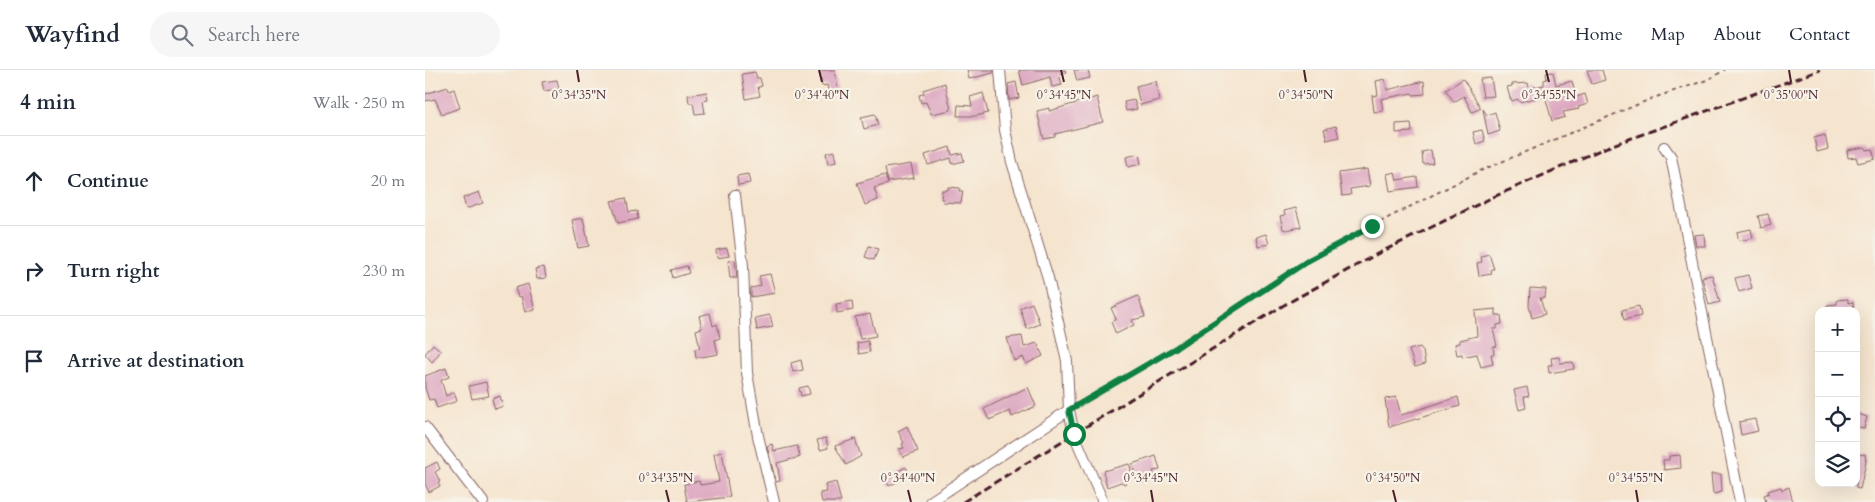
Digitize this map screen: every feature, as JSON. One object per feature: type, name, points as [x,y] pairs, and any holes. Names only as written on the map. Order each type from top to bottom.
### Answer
[{"type":"street","points":[[1000,70],[1005,130],[1012,162],[1048,278],[1067,362],[1069,410],[1074,434],[1103,502]]},
{"type":"street","points":[[1664,147],[1671,157],[1740,502]]},
{"type":"street","points":[[735,195],[743,266],[747,373],[774,502]]},
{"type":"street","points":[[930,502],[1069,410]]},
{"type":"street","points":[[425,427],[483,502]]},
{"type":"path","points":[[1069,410],[1177,347],[1309,260],[1372,226],[1480,171],[1653,98],[1707,80],[1725,70]]},
{"type":"building","points":[[820,70],[835,70],[838,91],[828,92],[827,85],[822,86]]},
{"type":"building","points":[[967,70],[993,70],[993,73],[969,79]]},
{"type":"building","points":[[1019,70],[1065,70],[1066,72],[1059,74],[1062,85],[1052,87],[1050,77],[1023,85]]},
{"type":"building","points":[[1074,70],[1088,70],[1090,78],[1077,81]]},
{"type":"building","points":[[1587,70],[1602,70],[1605,80],[1592,84]]},
{"type":"building","points":[[755,72],[757,78],[760,78],[762,86],[758,87],[760,96],[746,99],[742,74]]},
{"type":"building","points":[[1553,72],[1556,85],[1572,81],[1576,97],[1585,94],[1588,104],[1578,107],[1579,109],[1563,112],[1565,117],[1552,121],[1545,96],[1519,102],[1518,99],[1512,101],[1510,98],[1507,87],[1512,86],[1512,84],[1528,83],[1529,88],[1544,85],[1544,80],[1547,79],[1546,73]]},
{"type":"building","points":[[1491,78],[1494,96],[1483,97],[1480,79]]},
{"type":"building","points":[[1385,79],[1387,90],[1424,81],[1425,94],[1413,95],[1412,93],[1381,99],[1383,111],[1374,112],[1372,96],[1378,95],[1376,81]]},
{"type":"building","points":[[1463,79],[1481,108],[1472,112],[1464,96],[1454,102],[1446,90]]},
{"type":"building","points":[[557,80],[559,89],[544,91],[542,82]]},
{"type":"building","points":[[1156,81],[1159,100],[1140,105],[1136,86]]},
{"type":"building","points":[[1016,82],[1019,98],[1009,100],[1008,84]]},
{"type":"building","points":[[945,83],[951,110],[931,114],[926,102],[921,103],[919,95],[924,94],[923,90]]},
{"type":"building","points":[[448,87],[449,91],[454,89],[460,108],[442,114],[435,99],[425,101],[425,94]]},
{"type":"building","points":[[707,92],[708,100],[703,101],[705,113],[695,114],[693,103],[689,103],[688,95]]},
{"type":"building","points":[[983,93],[988,113],[976,116],[957,116],[958,105],[972,106],[970,97]]},
{"type":"building","points":[[1097,97],[1103,122],[1055,134],[1055,137],[1044,139],[1037,111],[1049,108],[1049,111]]},
{"type":"building","points":[[1134,100],[1137,109],[1126,111],[1124,102]]},
{"type":"building","points":[[1483,109],[1487,115],[1495,112],[1500,131],[1488,135]]},
{"type":"building","points":[[875,114],[878,125],[864,129],[861,117]]},
{"type":"building","points":[[1411,123],[1412,132],[1396,133],[1396,124]]},
{"type":"building","points":[[1336,126],[1339,137],[1327,140],[1324,129]]},
{"type":"building","points":[[1482,130],[1485,141],[1476,144],[1473,132]]},
{"type":"building","points":[[1825,135],[1828,149],[1817,152],[1814,138]]},
{"type":"building","points":[[950,147],[952,155],[962,153],[964,161],[952,164],[951,158],[928,165],[925,155]]},
{"type":"building","points":[[1865,147],[1866,150],[1872,149],[1875,159],[1858,163],[1856,157],[1848,158],[1847,150]]},
{"type":"building","points":[[1431,150],[1433,163],[1423,164],[1422,152]]},
{"type":"building","points":[[834,151],[836,162],[828,164],[826,153]]},
{"type":"building","points":[[1139,154],[1141,164],[1128,167],[1126,157]]},
{"type":"building","points":[[911,164],[914,178],[888,182],[885,168]]},
{"type":"building","points":[[1367,169],[1370,186],[1350,189],[1351,195],[1342,196],[1339,173]]},
{"type":"building","points":[[1395,172],[1397,180],[1417,177],[1418,187],[1390,191],[1387,174]]},
{"type":"building","points":[[748,174],[750,183],[738,185],[737,176]]},
{"type":"building","points":[[885,175],[888,184],[874,188],[878,200],[865,205],[857,183]]},
{"type":"building","points":[[948,187],[960,188],[959,191],[963,191],[961,203],[943,202],[944,199],[941,199],[942,190],[948,190]]},
{"type":"building","points":[[479,192],[483,203],[466,209],[463,198]]},
{"type":"building","points":[[626,198],[629,212],[637,211],[638,219],[618,223],[611,201]]},
{"type":"building","points":[[1296,208],[1301,227],[1283,229],[1280,216],[1285,215],[1284,211]]},
{"type":"building","points":[[1768,214],[1771,225],[1761,228],[1758,216]]},
{"type":"building","points":[[583,218],[589,246],[578,248],[572,220]]},
{"type":"building","points":[[1751,229],[1753,238],[1739,241],[1737,232]]},
{"type":"building","points":[[1266,234],[1269,244],[1258,246],[1256,237]]},
{"type":"building","points":[[1704,234],[1705,246],[1696,246],[1694,235]]},
{"type":"building","points":[[869,246],[878,249],[874,260],[865,257]]},
{"type":"building","points":[[727,248],[729,256],[717,258],[716,250]]},
{"type":"building","points":[[1489,254],[1494,269],[1491,269],[1492,274],[1479,276],[1477,263],[1482,262],[1481,256]]},
{"type":"building","points":[[735,260],[737,278],[730,278],[728,261]]},
{"type":"building","points":[[687,266],[689,273],[673,278],[671,270]]},
{"type":"building","points":[[544,267],[546,278],[537,279],[535,269]]},
{"type":"building","points":[[770,274],[775,293],[751,297],[751,288],[761,286],[759,276]]},
{"type":"building","points":[[1712,275],[1720,302],[1709,305],[1702,277]]},
{"type":"building","points":[[1748,275],[1752,288],[1739,292],[1735,278]]},
{"type":"building","points":[[528,284],[535,310],[525,312],[521,296],[518,297],[515,288]]},
{"type":"building","points":[[1530,288],[1546,289],[1545,298],[1540,298],[1545,314],[1532,318],[1529,306]]},
{"type":"building","points":[[1138,296],[1145,317],[1132,320],[1134,325],[1116,334],[1111,322],[1116,319],[1111,308]]},
{"type":"building","points":[[1848,299],[1848,303],[1853,302],[1854,307],[1827,307],[1827,305],[1837,304],[1837,300]]},
{"type":"building","points":[[852,301],[853,310],[837,313],[836,304]]},
{"type":"building","points":[[1032,303],[1040,324],[1027,329],[1020,308]]},
{"type":"building","points":[[1639,306],[1641,316],[1624,320],[1622,310]]},
{"type":"building","points":[[1496,309],[1496,315],[1501,315],[1502,324],[1497,325],[1497,329],[1493,329],[1497,346],[1493,347],[1494,354],[1491,354],[1493,364],[1481,367],[1477,354],[1462,357],[1462,354],[1457,355],[1455,344],[1460,343],[1460,340],[1477,336],[1475,311]]},
{"type":"building","points":[[710,313],[713,326],[717,324],[720,338],[715,340],[718,354],[696,358],[695,349],[700,348],[696,330],[702,328],[699,316]]},
{"type":"building","points":[[870,314],[876,336],[860,339],[855,317]]},
{"type":"building","points":[[770,315],[773,327],[757,330],[755,318]]},
{"type":"building","points":[[1022,336],[1024,347],[1037,343],[1043,356],[1026,364],[1023,357],[1014,361],[1007,338]]},
{"type":"building","points":[[868,341],[870,352],[859,354],[857,343]]},
{"type":"building","points":[[433,344],[441,351],[432,362],[425,354]]},
{"type":"building","points":[[1420,347],[1423,351],[1425,364],[1415,367],[1409,350]]},
{"type":"building","points":[[1559,357],[1560,363],[1573,362],[1574,369],[1549,373],[1548,365],[1552,365],[1551,358]]},
{"type":"building","points":[[801,360],[803,370],[793,372],[791,363]]},
{"type":"building","points":[[446,368],[449,377],[441,380],[446,396],[454,392],[457,401],[437,408],[434,399],[429,400],[425,388],[425,376]]},
{"type":"building","points":[[486,382],[489,396],[472,399],[469,386]]},
{"type":"building","points":[[808,386],[810,394],[801,396],[799,388]]},
{"type":"building","points":[[1028,387],[1036,406],[1012,417],[1010,411],[989,420],[984,409]]},
{"type":"building","points":[[1527,387],[1529,396],[1524,397],[1526,408],[1519,410],[1514,390]]},
{"type":"building","points":[[500,396],[503,406],[495,409],[492,399]]},
{"type":"building","points":[[1396,397],[1401,415],[1458,397],[1460,406],[1389,427],[1385,399]]},
{"type":"building","points":[[1860,414],[1867,417],[1864,429],[1860,428]]},
{"type":"building","points":[[1755,419],[1758,431],[1741,435],[1739,422]]},
{"type":"building","points":[[907,426],[918,451],[903,457],[899,449],[904,448],[902,444],[904,443],[898,431]]},
{"type":"building","points":[[826,438],[828,448],[820,450],[817,440]]},
{"type":"building","points":[[855,439],[861,456],[846,465],[835,446]]},
{"type":"building","points":[[772,444],[774,451],[797,446],[800,457],[777,463],[780,481],[776,482],[767,446]]},
{"type":"building","points":[[722,452],[730,497],[687,502],[684,484],[699,481],[700,485],[719,482],[714,454]]},
{"type":"building","points":[[1865,454],[1866,462],[1860,489],[1856,487],[1860,487],[1860,455]]},
{"type":"building","points":[[1680,455],[1681,468],[1664,470],[1663,460],[1669,460],[1669,456]]},
{"type":"building","points":[[1156,456],[1160,470],[1153,471],[1155,478],[1138,483],[1132,464]]},
{"type":"building","points":[[437,462],[440,469],[435,472],[440,481],[438,482],[440,486],[429,492],[425,484],[425,468]]},
{"type":"building","points":[[1129,464],[1131,469],[1125,484],[1121,482],[1107,487],[1103,471]]},
{"type":"building","points":[[906,467],[910,475],[889,486],[885,478]]},
{"type":"building","points":[[1711,474],[1721,474],[1722,492],[1713,494]]},
{"type":"building","points":[[836,482],[841,502],[822,502],[820,493],[827,492],[825,485]]},
{"type":"building","points":[[1781,487],[1782,490],[1789,487],[1793,502],[1766,502],[1764,495],[1769,493],[1768,491]]},
{"type":"railway","points":[[963,502],[1284,305],[1377,254],[1491,198],[1607,147],[1820,70]]},
{"type":"route","points":[[1074,434],[1069,410],[1177,347],[1309,260],[1372,226]]}]
